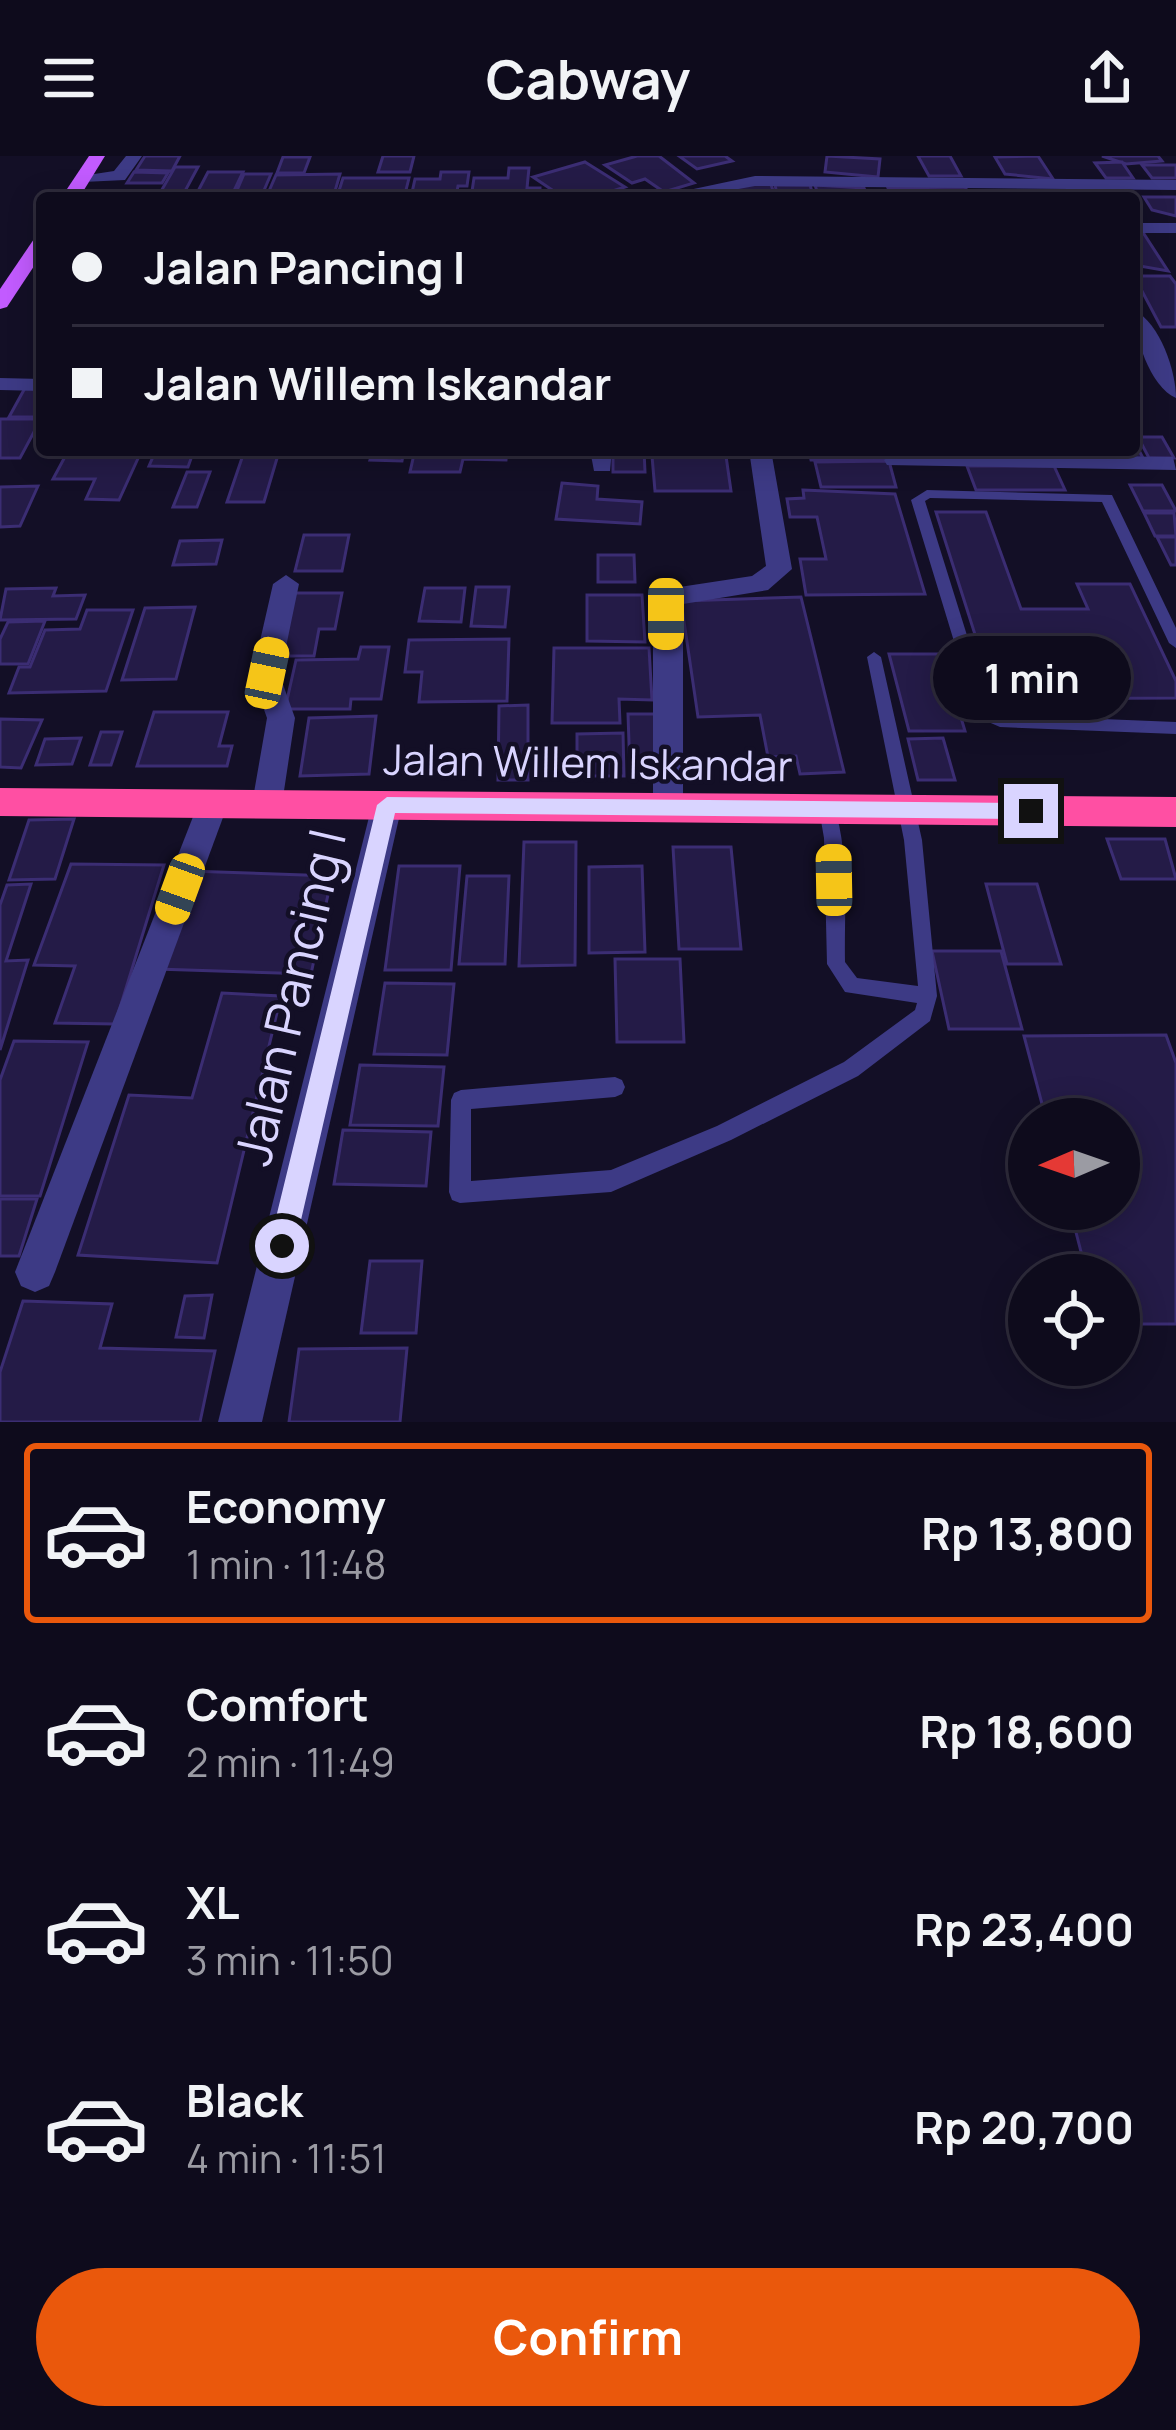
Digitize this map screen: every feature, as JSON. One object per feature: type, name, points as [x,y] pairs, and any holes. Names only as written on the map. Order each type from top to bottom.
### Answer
[{"type":"highway","name":"Jalan Willem Iskandar","points":[[0,802],[1176,812]]},
{"type":"main road","points":[[74,192],[97,156]]},
{"type":"main road","points":[[0,303],[36,249]]},
{"type":"street","points":[[83,177],[119,176],[134,156]]},
{"type":"street","points":[[808,156],[816,182]]},
{"type":"street","points":[[715,192],[816,182],[1176,185]]},
{"type":"street","points":[[1140,228],[1176,228]]},
{"type":"street","points":[[1140,325],[1176,392]]},
{"type":"street","points":[[1150,341],[1176,341]]},
{"type":"street","points":[[0,384],[36,385]]},
{"type":"street","points":[[668,807],[666,614],[672,599],[682,594],[759,584],[779,569],[761,456]]},
{"type":"street","points":[[895,460],[1175,463]]},
{"type":"street","points":[[267,804],[281,718],[266,676],[286,584]]},
{"type":"street","points":[[35,1272],[213,804]]},
{"type":"street","name":"Jalan Pancing I","points":[[239,1422],[387,805]]},
{"type":"lane","points":[[1176,643],[1107,498],[927,494],[918,500],[983,713],[1000,721],[1176,728]]},
{"type":"lane","points":[[614,1087],[460,1100],[460,1192],[610,1181],[724,1133],[851,1069],[923,1015],[928,996],[906,809],[874,657]]},
{"type":"lane","points":[[827,809],[833,838],[836,964],[842,978],[852,986],[928,996]]},
{"type":"building","points":[[145,156],[180,156],[172,171],[136,170]]},
{"type":"building","points":[[383,156],[414,156],[410,172],[378,172]]},
{"type":"building","points":[[637,156],[659,156],[694,183],[664,192],[645,179],[632,183],[605,165]]},
{"type":"building","points":[[679,156],[725,156],[732,161],[697,169]]},
{"type":"building","points":[[827,156],[880,159],[878,177],[825,172]]},
{"type":"building","points":[[918,156],[950,156],[961,176],[929,176]]},
{"type":"building","points":[[1038,156],[1053,179],[1005,174],[995,157]]},
{"type":"building","points":[[1102,156],[1158,156],[1162,161],[1126,164]]},
{"type":"building","points":[[283,157],[310,157],[304,173],[277,173]]},
{"type":"building","points":[[585,162],[625,187],[610,192],[555,192],[533,177]]},
{"type":"building","points":[[1122,162],[1133,178],[1106,178],[1095,163]]},
{"type":"building","points":[[1142,165],[1176,165],[1176,178],[1152,178]]},
{"type":"building","points":[[175,167],[198,167],[185,192],[161,192]]},
{"type":"building","points":[[509,168],[529,168],[527,188],[540,188],[540,192],[472,192],[474,178],[508,178]]},
{"type":"building","points":[[134,172],[168,173],[162,183],[127,183]]},
{"type":"building","points":[[208,172],[243,172],[233,192],[198,192]]},
{"type":"building","points":[[441,172],[469,172],[467,186],[458,186],[457,192],[412,192],[415,179],[440,179]]},
{"type":"building","points":[[244,174],[271,174],[263,192],[236,192]]},
{"type":"building","points":[[340,174],[335,192],[269,192],[276,175]]},
{"type":"building","points":[[343,178],[409,178],[406,192],[339,192]]},
{"type":"building","points":[[771,184],[773,192],[729,192],[727,185]]},
{"type":"building","points":[[775,185],[810,185],[812,192],[777,192]]},
{"type":"building","points":[[815,185],[864,188],[866,192],[817,192]]},
{"type":"building","points":[[965,187],[968,192],[890,192],[888,188]]},
{"type":"building","points":[[1144,197],[1176,197],[1176,216],[1152,210]]},
{"type":"building","points":[[1140,234],[1144,234],[1168,271],[1140,266]]},
{"type":"building","points":[[1140,276],[1170,276],[1176,284],[1176,327],[1161,327],[1140,287]]},
{"type":"building","points":[[36,387],[36,417],[9,417],[25,388]]},
{"type":"building","points":[[0,419],[36,419],[20,458],[0,458]]},
{"type":"building","points":[[1140,437],[1162,437],[1174,458],[1149,458]]},
{"type":"building","points":[[1140,452],[1143,458],[1071,459],[1140,456]]},
{"type":"building","points":[[65,456],[139,456],[119,500],[86,499],[95,479],[53,479]]},
{"type":"building","points":[[153,456],[192,456],[188,467],[149,466]]},
{"type":"building","points":[[243,456],[278,456],[264,502],[227,502]]},
{"type":"building","points":[[371,456],[403,456],[402,461],[370,460]]},
{"type":"building","points":[[414,456],[506,456],[506,460],[463,459],[460,472],[410,472]]},
{"type":"building","points":[[613,456],[644,456],[645,472],[613,472]]},
{"type":"building","points":[[652,456],[726,456],[731,491],[655,491]]},
{"type":"building","points":[[810,456],[890,456],[891,460],[811,460]]},
{"type":"building","points":[[979,456],[1065,458],[980,458]]},
{"type":"building","points":[[889,461],[896,487],[821,487],[815,462]]},
{"type":"building","points":[[967,466],[1054,466],[1065,490],[976,490]]},
{"type":"building","points":[[187,472],[210,472],[197,507],[173,507]]},
{"type":"building","points":[[562,483],[598,486],[597,499],[642,502],[640,524],[556,519]]},
{"type":"building","points":[[1130,485],[1162,485],[1176,511],[1143,511]]},
{"type":"building","points":[[38,486],[20,526],[0,527],[0,487]]},
{"type":"building","points":[[803,490],[895,494],[925,594],[806,595],[800,559],[826,559],[817,517],[790,517],[787,499],[804,498]]},
{"type":"building","points":[[936,512],[986,512],[1021,609],[1088,609],[1077,584],[1130,584],[1176,681],[1176,698],[978,699],[970,669],[986,669]]},
{"type":"building","points":[[1144,513],[1174,513],[1176,536],[1155,536]]},
{"type":"building","points":[[304,535],[349,535],[342,571],[295,571]]},
{"type":"building","points":[[1157,537],[1176,537],[1176,565],[1171,565]]},
{"type":"building","points":[[222,540],[216,564],[173,565],[180,541]]},
{"type":"building","points":[[598,555],[634,555],[635,582],[598,582]]},
{"type":"building","points":[[476,587],[509,587],[505,627],[471,626]]},
{"type":"building","points":[[56,588],[53,596],[85,595],[76,619],[0,620],[6,589]]},
{"type":"building","points":[[425,588],[465,588],[461,622],[419,621]]},
{"type":"building","points":[[294,593],[342,593],[335,629],[319,629],[314,656],[279,656]]},
{"type":"building","points":[[587,595],[642,595],[645,642],[587,641]]},
{"type":"building","points":[[801,597],[844,772],[800,774],[796,756],[768,757],[760,715],[698,717],[681,601]]},
{"type":"building","points":[[195,607],[176,679],[122,680],[145,608]]},
{"type":"building","points":[[87,610],[133,610],[106,691],[9,693],[19,667],[30,667],[45,630],[80,629]]},
{"type":"building","points":[[45,621],[28,664],[0,664],[0,639],[8,622]]},
{"type":"building","points":[[509,639],[507,701],[419,702],[422,672],[405,672],[409,640]]},
{"type":"building","points":[[361,647],[389,647],[381,699],[351,699],[350,709],[285,709],[296,660],[358,659]]},
{"type":"building","points":[[554,648],[649,648],[652,700],[619,699],[620,723],[552,723]]},
{"type":"building","points":[[889,654],[942,654],[965,731],[909,731]]},
{"type":"building","points":[[528,705],[528,780],[498,780],[499,706]]},
{"type":"building","points":[[154,712],[228,712],[219,746],[232,746],[227,766],[137,766]]},
{"type":"building","points":[[628,714],[656,714],[660,772],[630,772]]},
{"type":"building","points":[[376,716],[369,774],[300,776],[309,718]]},
{"type":"building","points":[[0,719],[42,720],[21,768],[0,767]]},
{"type":"building","points":[[101,732],[122,732],[111,765],[90,765]]},
{"type":"building","points":[[623,733],[624,776],[577,776],[577,734]]},
{"type":"building","points":[[81,738],[72,764],[36,765],[45,739]]},
{"type":"building","points":[[943,738],[955,780],[918,780],[908,739]]},
{"type":"building","points":[[74,819],[55,879],[9,880],[29,820]]},
{"type":"building","points":[[1107,839],[1165,839],[1176,879],[1121,879]]},
{"type":"building","points":[[524,842],[576,842],[575,965],[519,966]]},
{"type":"building","points":[[673,847],[731,847],[741,949],[679,949]]},
{"type":"building","points":[[71,864],[164,865],[115,1024],[55,1023],[75,966],[34,965]]},
{"type":"building","points":[[399,866],[460,866],[451,970],[385,970]]},
{"type":"building","points":[[642,866],[645,952],[589,953],[589,867]]},
{"type":"building","points":[[188,871],[332,876],[311,974],[157,969]]},
{"type":"building","points":[[467,876],[509,876],[505,964],[459,964]]},
{"type":"building","points":[[31,884],[6,961],[28,960],[0,1050],[0,905],[7,885]]},
{"type":"building","points":[[986,884],[1037,884],[1061,964],[1007,964]]},
{"type":"building","points":[[932,951],[1001,951],[1022,1029],[949,1029]]},
{"type":"building","points":[[615,959],[680,959],[684,1042],[617,1042]]},
{"type":"building","points":[[385,983],[454,984],[447,1055],[374,1054]]},
{"type":"building","points":[[222,993],[281,996],[217,1263],[78,1255],[129,1095],[192,1098]]},
{"type":"building","points":[[1166,1035],[1176,1063],[1176,1324],[1140,1324],[1140,1254],[1082,1254],[1075,1230],[1140,1230],[1140,1098],[1040,1098],[1024,1036]]},
{"type":"building","points":[[14,1041],[88,1042],[40,1196],[0,1196],[0,1080]]},
{"type":"building","points":[[360,1065],[444,1067],[438,1126],[350,1125]]},
{"type":"building","points":[[343,1130],[431,1132],[426,1186],[334,1184]]},
{"type":"building","points":[[0,1199],[37,1199],[19,1256],[0,1256]]},
{"type":"building","points":[[370,1261],[422,1261],[416,1333],[361,1333]]},
{"type":"building","points":[[212,1295],[204,1338],[176,1337],[185,1296]]},
{"type":"building","points":[[23,1301],[112,1304],[100,1348],[215,1351],[200,1422],[0,1422],[0,1372]]},
{"type":"building","points":[[407,1348],[400,1422],[289,1422],[299,1349]]},
{"type":"route","points":[[282,1246],[387,805],[1031,811]]}]
